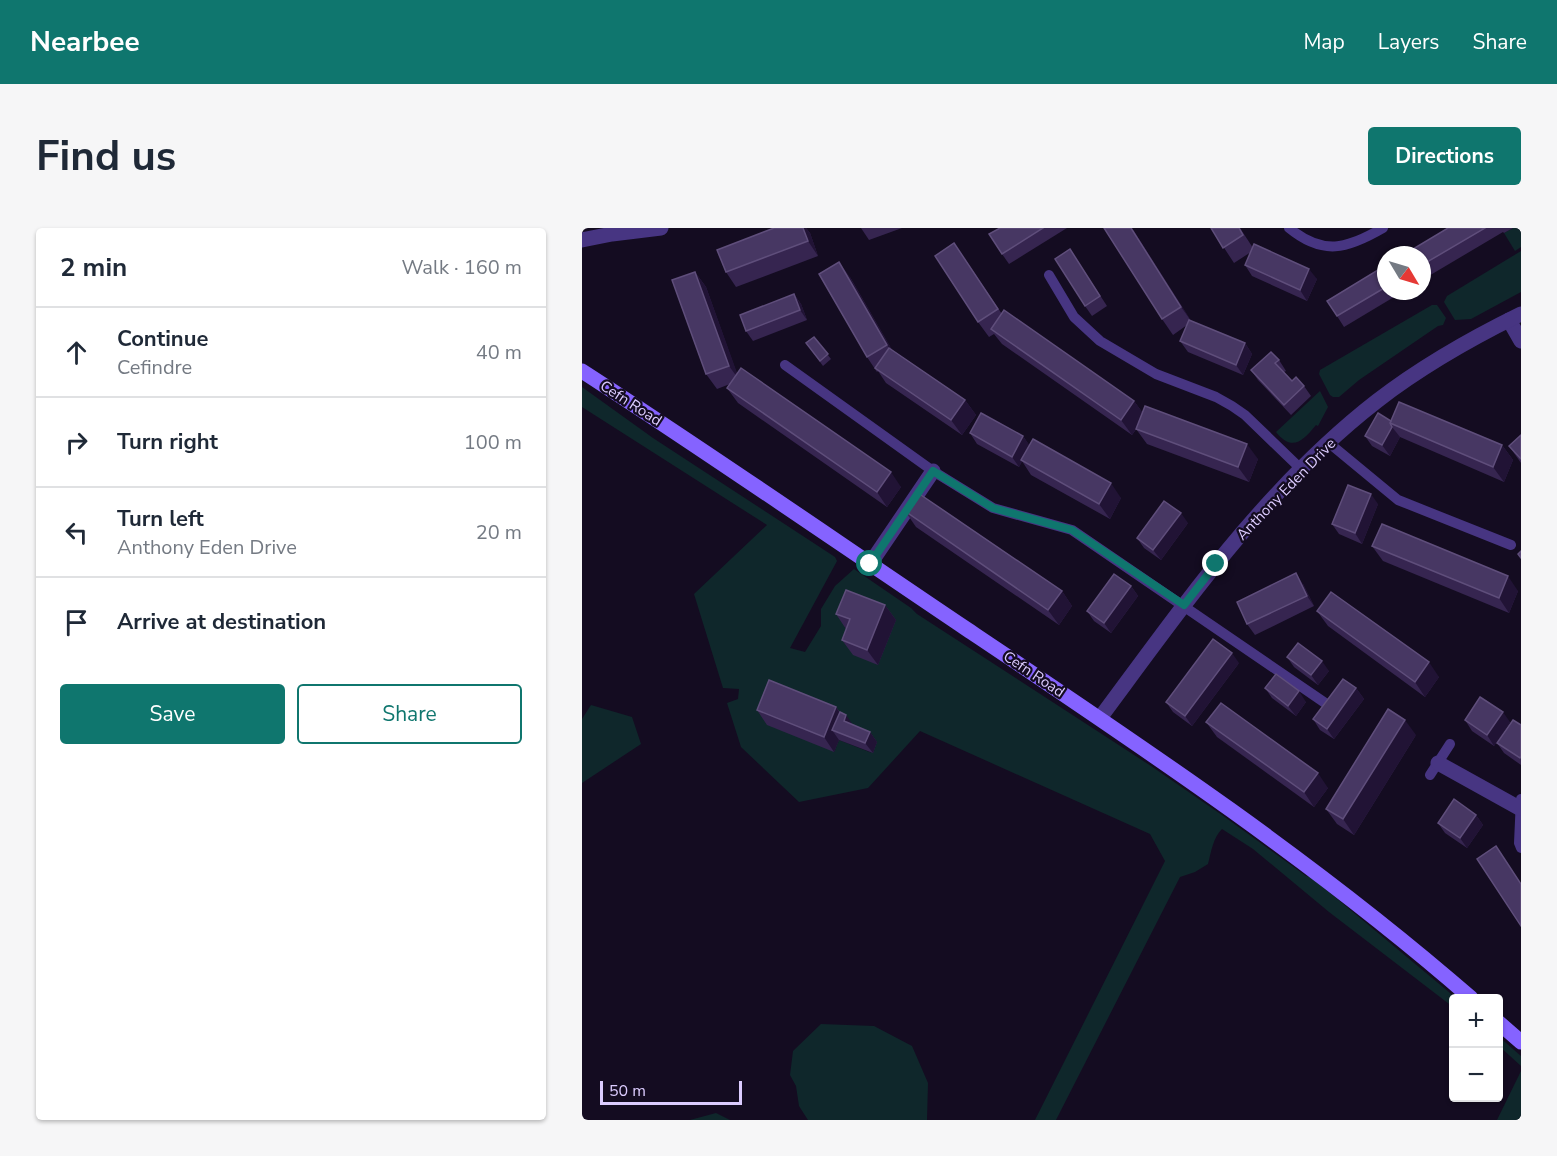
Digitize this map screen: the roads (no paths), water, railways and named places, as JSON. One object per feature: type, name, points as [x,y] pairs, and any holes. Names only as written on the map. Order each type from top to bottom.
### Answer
[{"type":"street","points":[[582,240],[661,228]]},
{"type":"street","points":[[1515,317],[1521,341]]},
{"type":"street","name":"Anthony Eden Drive","points":[[1100,718],[1184,605],[1244,530],[1301,469],[1377,400],[1409,378],[1515,317]]},
{"type":"street","name":"Cefn Road","points":[[582,371],[1100,718],[1281,845],[1439,970],[1465,994]]},
{"type":"street","points":[[870,564],[933,471]]},
{"type":"street","points":[[1434,769],[1520,803]]},
{"type":"street","points":[[1503,1026],[1521,1042]]},
{"type":"lane","points":[[1289,228],[1302,239],[1334,248],[1351,245],[1383,228]]},
{"type":"lane","points":[[1049,275],[1074,317],[1100,341],[1156,374],[1216,397],[1232,406],[1245,415],[1301,469]]},
{"type":"lane","points":[[785,364],[933,471],[993,508],[1072,530],[1331,707]]},
{"type":"lane","points":[[1329,443],[1398,500],[1511,545]]},
{"type":"lane","points":[[1434,769],[1450,744]]},
{"type":"lane","points":[[1520,803],[1519,843],[1521,848]]}]
